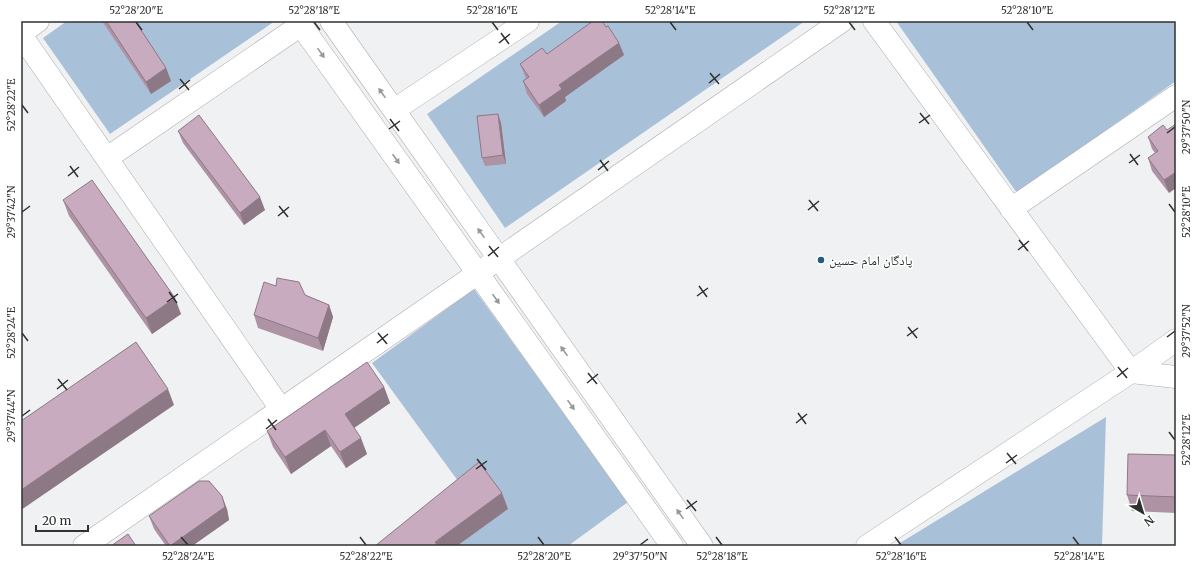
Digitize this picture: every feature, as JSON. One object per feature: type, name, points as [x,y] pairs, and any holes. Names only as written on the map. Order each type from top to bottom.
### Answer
[{"type":"lane","points":[[38,21],[21,34],[281,409]]},
{"type":"lane","points":[[331,21],[702,546]]},
{"type":"lane","points":[[394,110],[528,21]]},
{"type":"lane","points":[[84,546],[842,21]]},
{"type":"lane","points":[[874,21],[1131,372],[1176,377]]},
{"type":"lane","points":[[107,158],[300,23],[672,546]]},
{"type":"lane","points":[[1011,209],[1176,96]]},
{"type":"lane","points":[[867,546],[1131,372],[1176,340]]},
{"type":"shaded area","points":[[67,21],[275,21],[110,134],[43,38]]},
{"type":"shaded area","points":[[562,21],[805,21],[505,228],[427,114]]},
{"type":"shaded area","points":[[896,21],[1176,21],[1176,81],[1017,193]]},
{"type":"shaded area","points":[[474,289],[628,502],[568,546],[457,546],[507,509],[466,492],[372,363]]},
{"type":"shaded area","points":[[1106,417],[1102,546],[895,546]]},
{"type":"building","points":[[106,21],[135,21],[166,68],[146,82]]},
{"type":"building","points":[[593,21],[602,21],[606,27],[608,26],[619,43],[559,85],[562,89],[539,105],[523,81],[529,77],[520,64],[542,48],[547,54]]},
{"type":"building","points":[[498,114],[503,155],[482,158],[477,116]]},
{"type":"building","points":[[199,115],[260,197],[240,213],[178,131]]},
{"type":"building","points":[[1176,124],[1176,172],[1164,180],[1148,158],[1158,151],[1148,137],[1163,125],[1167,130]]},
{"type":"building","points":[[92,180],[175,298],[146,318],[63,200]]},
{"type":"building","points":[[277,278],[299,282],[305,295],[329,305],[318,338],[254,315],[264,282],[276,286]]},
{"type":"building","points":[[136,342],[168,389],[21,490],[21,421]]},
{"type":"building","points":[[367,362],[384,387],[345,414],[361,438],[340,452],[325,430],[285,457],[267,431]]},
{"type":"building","points":[[1128,454],[1176,455],[1176,497],[1127,495]]},
{"type":"building","points":[[479,462],[502,493],[435,542],[438,546],[375,546]]},
{"type":"building","points":[[199,481],[209,481],[222,496],[225,507],[170,546],[149,516]]},
{"type":"building","points":[[128,534],[136,546],[111,546]]},
{"type":"place","name":"پادگان امام حسین","points":[[821,260]]}]
